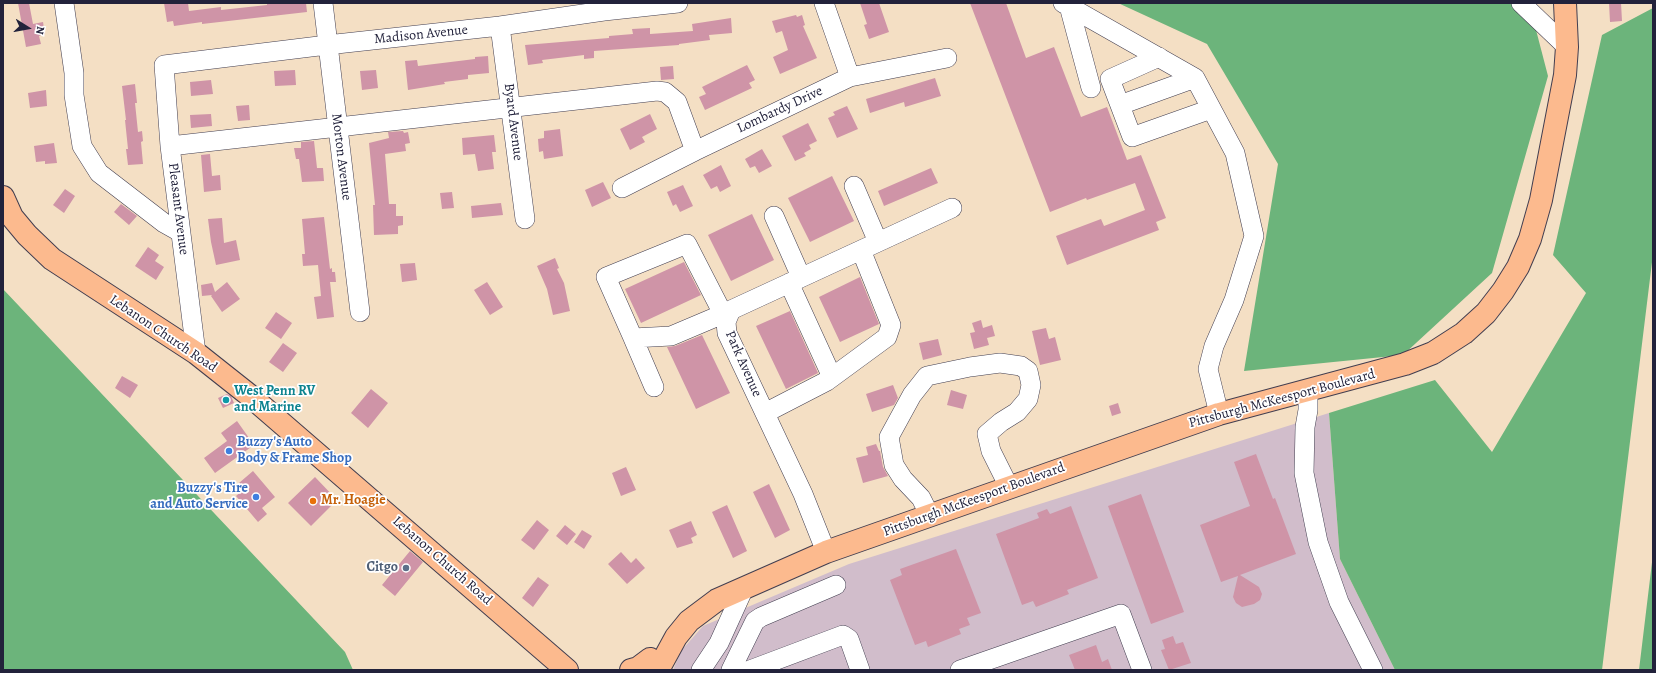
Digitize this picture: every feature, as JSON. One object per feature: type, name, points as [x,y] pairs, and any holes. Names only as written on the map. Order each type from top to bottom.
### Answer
[{"type":"main road","name":"Pittsburgh McKeesport Boulevard","points":[[651,666],[666,632],[684,613],[702,602],[717,600],[826,552],[1219,414],[1377,373],[1432,353],[1464,333],[1486,313],[1503,291],[1518,267],[1530,238],[1541,200],[1565,75],[1567,47],[1565,3]]},
{"type":"main road","name":"Lebanon Church Road","points":[[3,197],[12,217],[27,235],[52,259],[196,352],[249,395],[567,670]]},
{"type":"main road","points":[[631,670],[651,666]]},
{"type":"street","points":[[64,3],[74,74],[74,95],[82,146],[99,173],[164,223],[180,232]]},
{"type":"street","name":"Morton Avenue","points":[[323,3],[360,312]]},
{"type":"street","name":"Madison Avenue","points":[[164,65],[500,26],[604,7],[678,3]]},
{"type":"street","points":[[824,3],[850,77]]},
{"type":"street","points":[[1521,3],[1567,47]]},
{"type":"street","points":[[1066,4],[1195,78],[1235,153],[1254,236],[1234,300],[1214,346],[1208,369],[1219,414]]},
{"type":"street","points":[[1066,4],[1091,88]]},
{"type":"street","name":"Byard Avenue","points":[[500,26],[525,219]]},
{"type":"street","points":[[1159,57],[1110,79],[1132,137],[1211,109]]},
{"type":"street","name":"Lombardy Drive","points":[[622,188],[695,151],[850,77],[947,58]]},
{"type":"street","name":"Pleasant Avenue","points":[[164,65],[170,146],[196,352]]},
{"type":"street","points":[[1120,105],[1195,78]]},
{"type":"street","points":[[170,146],[657,91],[665,92],[677,102],[695,151]]},
{"type":"street","points":[[765,413],[832,377],[887,337],[891,325],[854,186]]},
{"type":"street","name":"Park Avenue","points":[[826,552],[803,494],[727,332],[724,318],[731,310],[952,208]]},
{"type":"street","points":[[774,216],[795,280],[832,377]]},
{"type":"street","points":[[633,338],[671,336],[724,318],[687,244],[606,277],[654,387]]},
{"type":"street","points":[[930,516],[921,498],[903,479],[894,465],[889,436],[912,394],[927,376],[970,367],[1000,363],[1022,366],[1028,371],[1031,385],[1028,399],[1017,412],[1000,422],[987,434],[991,451],[1009,487]]},
{"type":"street","points":[[1308,390],[1308,410],[1305,427],[1304,473],[1318,542],[1339,602],[1374,670]]},
{"type":"street","points":[[731,670],[756,621],[761,617],[836,585]]},
{"type":"street","points":[[701,670],[719,644],[744,588]]},
{"type":"street","points":[[960,670],[1121,614],[1142,670]]},
{"type":"street","points":[[750,670],[843,635],[849,639],[860,670]]},
{"type":"shaded area","points":[[1329,413],[1340,559],[1395,670],[673,670],[681,651],[703,626],[849,564]]},
{"type":"green space","points":[[1118,3],[1529,3],[1548,76],[1492,273],[1403,355],[1244,371],[1278,164],[1207,44]]},
{"type":"green space","points":[[1653,8],[1653,254],[1602,670],[1395,670],[1340,559],[1329,413],[1435,380],[1492,452],[1586,293],[1553,255],[1602,35]]},
{"type":"green space","points":[[3,289],[345,652],[353,670],[3,670]]},
{"type":"green space","points":[[1653,554],[1653,670],[1639,670]]},
{"type":"building","points":[[18,3],[29,3],[33,24],[43,22],[45,34],[39,36],[41,44],[26,47]]},
{"type":"building","points":[[164,3],[188,3],[189,11],[221,7],[221,10],[267,5],[267,3],[306,3],[307,12],[174,26],[173,21],[167,22]]},
{"type":"building","points":[[860,3],[879,3],[889,32],[869,39],[864,25],[867,24]]},
{"type":"building","points":[[970,3],[1006,3],[1026,58],[1054,47],[1081,117],[1107,107],[1127,160],[1141,155],[1166,218],[1156,222],[1159,230],[1067,265],[1056,236],[1101,219],[1104,226],[1145,210],[1135,183],[1087,200],[1086,198],[1050,212]]},
{"type":"building","points":[[1609,3],[1621,3],[1622,21],[1610,22]]},
{"type":"building","points":[[796,15],[797,17],[802,15],[805,25],[803,26],[817,58],[780,74],[773,57],[788,50],[782,31],[776,33],[772,21]]},
{"type":"building","points":[[731,18],[732,33],[709,35],[710,40],[679,45],[594,51],[594,58],[584,59],[584,55],[542,60],[543,63],[528,65],[525,45],[609,38],[609,36],[633,34],[632,29],[650,28],[650,34],[693,31],[692,24]]},
{"type":"building","points":[[488,56],[489,73],[468,75],[468,79],[444,82],[445,84],[408,90],[405,61],[417,60],[418,66]]},
{"type":"building","points":[[747,65],[755,80],[749,83],[752,88],[705,110],[699,97],[706,94],[702,87]]},
{"type":"building","points":[[673,66],[674,79],[661,80],[660,67]]},
{"type":"building","points":[[295,70],[296,85],[275,86],[274,71]]},
{"type":"building","points":[[376,70],[378,88],[362,90],[360,71]]},
{"type":"building","points":[[935,78],[941,96],[905,107],[904,102],[870,113],[866,99]]},
{"type":"building","points":[[211,80],[213,94],[191,96],[190,82]]},
{"type":"building","points":[[135,84],[138,132],[142,131],[143,141],[141,142],[143,164],[128,165],[126,149],[128,149],[126,120],[122,86]]},
{"type":"building","points":[[46,90],[47,106],[30,108],[28,93]]},
{"type":"building","points":[[249,105],[250,120],[238,121],[236,106]]},
{"type":"building","points":[[847,106],[858,129],[837,138],[828,118],[835,115],[833,112]]},
{"type":"building","points":[[211,114],[212,126],[191,128],[190,115]]},
{"type":"building","points":[[650,114],[657,129],[642,137],[645,142],[630,150],[620,129]]},
{"type":"building","points":[[808,123],[817,141],[809,145],[811,149],[804,153],[806,156],[795,161],[782,136]]},
{"type":"building","points":[[560,129],[563,156],[544,159],[543,151],[539,152],[538,139],[544,138],[544,131]]},
{"type":"building","points":[[403,131],[404,133],[408,132],[410,143],[405,144],[406,151],[385,154],[389,204],[396,204],[396,216],[403,216],[403,225],[398,226],[398,234],[374,235],[373,205],[375,205],[369,143],[389,138],[388,132]]},
{"type":"building","points":[[494,135],[496,152],[492,152],[494,169],[478,171],[475,154],[463,155],[462,138]]},
{"type":"building","points":[[314,141],[317,168],[323,168],[324,181],[302,182],[299,159],[296,159],[294,148],[301,148],[301,142]]},
{"type":"building","points":[[54,143],[57,163],[45,164],[45,161],[36,162],[34,146]]},
{"type":"building","points":[[762,149],[772,166],[759,173],[755,166],[750,168],[745,159]]},
{"type":"building","points":[[210,154],[212,176],[220,175],[221,190],[204,192],[201,155]]},
{"type":"building","points":[[721,165],[731,186],[720,192],[717,186],[711,189],[703,175]]},
{"type":"building","points":[[931,168],[938,183],[884,206],[878,191]]},
{"type":"building","points":[[832,176],[854,221],[810,242],[788,198]]},
{"type":"building","points":[[603,182],[611,198],[592,207],[585,190]]},
{"type":"building","points":[[683,185],[693,206],[680,212],[676,204],[673,206],[667,192]]},
{"type":"building","points":[[65,189],[75,196],[64,213],[53,205]]},
{"type":"building","points":[[452,192],[454,208],[442,209],[440,193]]},
{"type":"building","points":[[501,203],[503,215],[472,218],[471,206]]},
{"type":"building","points":[[121,204],[137,216],[129,225],[114,212]]},
{"type":"building","points":[[752,214],[774,260],[731,281],[708,235]]},
{"type":"building","points":[[324,217],[330,269],[332,268],[332,272],[335,272],[336,282],[330,282],[334,317],[317,319],[314,297],[321,296],[318,265],[303,266],[302,254],[305,254],[302,219]]},
{"type":"building","points":[[222,218],[224,243],[236,240],[240,260],[216,265],[208,219]]},
{"type":"building","points":[[148,247],[159,255],[155,261],[164,267],[156,280],[135,266]]},
{"type":"building","points":[[555,258],[559,268],[557,269],[564,283],[570,311],[553,315],[547,289],[537,266]]},
{"type":"building","points":[[684,262],[701,295],[641,323],[625,289]]},
{"type":"building","points":[[415,263],[417,280],[402,282],[400,264]]},
{"type":"building","points":[[860,277],[879,324],[840,342],[819,297]]},
{"type":"building","points":[[227,282],[240,299],[222,312],[211,296],[212,295],[202,296],[201,285],[212,283],[215,292]]},
{"type":"building","points":[[487,282],[503,307],[490,315],[474,290]]},
{"type":"building","points":[[790,311],[818,373],[786,389],[756,326]]},
{"type":"building","points":[[276,312],[292,323],[281,339],[265,328]]},
{"type":"building","points":[[981,320],[983,328],[992,325],[995,336],[987,338],[989,345],[974,349],[970,333],[975,332],[972,323]]},
{"type":"building","points":[[1046,328],[1049,339],[1055,337],[1061,360],[1040,365],[1032,331]]},
{"type":"building","points":[[702,335],[730,393],[696,409],[667,347],[675,346]]},
{"type":"building","points":[[938,339],[942,355],[923,360],[919,343]]},
{"type":"building","points":[[283,343],[297,353],[283,372],[269,362]]},
{"type":"building","points":[[122,376],[138,385],[130,398],[115,388]]},
{"type":"building","points":[[893,385],[898,398],[894,405],[872,412],[866,394]]},
{"type":"building","points":[[371,389],[388,403],[368,428],[351,413]]},
{"type":"building","points":[[951,390],[967,395],[963,409],[947,405]]},
{"type":"building","name":"West Penn RV and Marine","points":[[227,394],[231,396],[234,403],[223,408],[218,398]]},
{"type":"building","points":[[1118,403],[1121,413],[1112,416],[1109,406]]},
{"type":"building","name":"Buzzy's Auto Body & Frame Shop","points":[[237,421],[254,445],[215,473],[204,458],[227,441],[221,433]]},
{"type":"building","points":[[876,444],[880,451],[883,467],[888,476],[863,483],[856,458],[868,455],[866,447]]},
{"type":"building","points":[[1256,454],[1273,499],[1275,498],[1296,554],[1240,575],[1259,587],[1262,594],[1260,600],[1254,604],[1242,607],[1236,603],[1233,597],[1238,576],[1221,582],[1200,525],[1250,506],[1234,462]]},
{"type":"building","points":[[626,467],[636,490],[621,496],[612,473]]},
{"type":"building","name":"Buzzy's Tire and Auto Service","points":[[253,471],[275,497],[262,508],[267,514],[258,522],[236,496],[244,489],[239,483]]},
{"type":"building","name":"Mr. Hoagie","points":[[315,477],[337,500],[311,526],[288,503]]},
{"type":"building","points":[[769,484],[790,530],[775,538],[753,492]]},
{"type":"building","points":[[1141,494],[1184,612],[1151,624],[1108,506]]},
{"type":"building","points":[[727,505],[747,551],[733,558],[712,512]]},
{"type":"building","points":[[1071,506],[1098,578],[1067,590],[1069,594],[1036,607],[1033,601],[1022,605],[996,534],[1039,518],[1037,513],[1047,509],[1050,514]]},
{"type":"building","points":[[537,520],[549,530],[534,550],[521,540]]},
{"type":"building","points":[[691,521],[697,535],[691,538],[693,543],[677,548],[669,530]]},
{"type":"building","points":[[565,525],[576,534],[567,545],[556,536]]},
{"type":"building","points":[[582,530],[592,536],[584,549],[574,542]]},
{"type":"building","points":[[956,549],[981,613],[967,618],[970,625],[959,629],[961,634],[928,647],[926,641],[915,645],[890,580],[902,575],[900,569]]},
{"type":"building","name":"Citgo","points":[[410,551],[423,562],[395,596],[382,585]]},
{"type":"building","points":[[621,552],[631,563],[636,558],[645,568],[627,584],[608,564]]},
{"type":"building","points":[[538,577],[549,585],[533,607],[522,598]]},
{"type":"building","points":[[1173,636],[1176,644],[1183,642],[1191,663],[1169,670],[1161,650],[1165,649],[1162,640]]},
{"type":"building","points":[[1096,645],[1102,662],[1108,659],[1112,670],[1075,670],[1069,655]]},
{"type":"place","name":"West Penn RV and Marine","points":[[226,400]]},
{"type":"place","name":"Buzzy's Auto Body & Frame Shop","points":[[229,451]]},
{"type":"place","name":"Buzzy's Tire and Auto Service","points":[[256,497]]},
{"type":"place","name":"Mr. Hoagie","points":[[313,501]]},
{"type":"place","name":"Citgo","points":[[406,568]]}]
